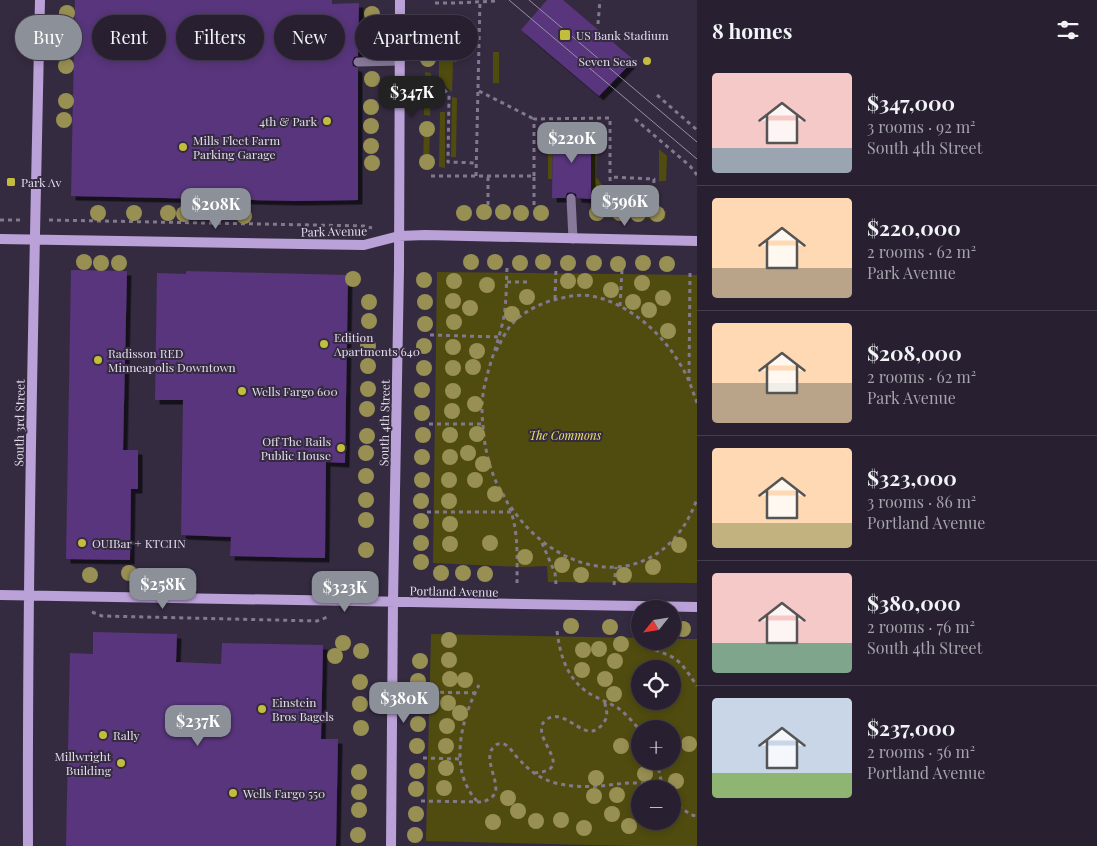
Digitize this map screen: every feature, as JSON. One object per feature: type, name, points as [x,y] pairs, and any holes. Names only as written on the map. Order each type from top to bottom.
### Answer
[{"type":"main road","name":"South 3rd Street","points":[[28,846],[28,661],[40,0]]},
{"type":"main road","name":"South 4th Street","points":[[391,846],[399,236],[400,0]]},
{"type":"main road","name":"Park Avenue","points":[[0,239],[364,245],[399,236],[425,235],[697,241]]},
{"type":"main road","name":"Portland Avenue","points":[[0,595],[697,607]]},
{"type":"lane","points":[[358,62],[400,61]]},
{"type":"lane","points":[[571,198],[573,239]]},
{"type":"path","points":[[476,176],[480,0]]},
{"type":"path","points":[[598,24],[600,0]]},
{"type":"path","points":[[435,3],[496,1]]},
{"type":"path","points":[[433,78],[449,95],[448,162],[477,163]]},
{"type":"path","points":[[479,91],[534,119],[610,118],[611,206]]},
{"type":"path","points":[[657,95],[697,130]]},
{"type":"path","points":[[534,119],[534,206]]},
{"type":"path","points":[[635,119],[690,166],[697,175]]},
{"type":"path","points":[[431,176],[534,176]]},
{"type":"path","points":[[488,176],[488,206]]},
{"type":"path","points":[[610,177],[654,179],[653,205]]},
{"type":"path","points":[[0,220],[8,220]]},
{"type":"path","points":[[65,222],[365,226],[373,228]]},
{"type":"path","points":[[507,268],[505,306],[501,329],[486,378],[482,404],[482,424],[490,465],[508,504],[515,530],[517,583]]},
{"type":"path","points":[[555,299],[556,269]]},
{"type":"path","points":[[620,306],[622,270]]},
{"type":"path","points":[[689,382],[690,271]]},
{"type":"path","points":[[507,282],[530,282]]},
{"type":"path","points":[[493,356],[511,325],[536,307],[555,299],[579,295],[591,296],[620,306],[646,324],[660,337],[681,365],[697,402]]},
{"type":"path","points":[[430,335],[498,336]]},
{"type":"path","points":[[428,424],[482,424]]},
{"type":"path","points":[[508,504],[526,527],[553,549],[585,565],[616,567],[646,560],[665,548],[685,525],[697,499]]},
{"type":"path","points":[[427,512],[511,512]]},
{"type":"path","points":[[541,540],[555,573],[556,584]]},
{"type":"path","points":[[614,585],[616,567]]},
{"type":"path","points":[[87,610],[102,616],[317,621],[332,615]]},
{"type":"path","points":[[556,630],[559,649],[565,666],[574,680],[586,692],[619,709],[632,720]]},
{"type":"path","points":[[654,650],[676,660],[687,671],[697,686]]},
{"type":"path","points":[[477,802],[468,791],[464,781],[460,759],[462,735],[469,707],[479,686]]},
{"type":"path","points":[[424,692],[475,693]]},
{"type":"path","points":[[533,773],[549,770],[552,766],[553,758],[542,734],[544,722],[550,717],[559,718],[570,721],[584,730],[597,730],[606,719],[607,711],[604,700]]},
{"type":"path","points":[[421,801],[483,802],[491,798],[495,793],[496,786],[490,762],[490,752],[495,745],[501,743],[507,745],[533,773],[554,783],[568,786],[601,786],[631,782]]},
{"type":"path","points":[[422,758],[460,759]]},
{"type":"path","points":[[681,808],[691,815],[697,816]]},
{"type":"green space","points":[[493,52],[499,52],[499,83],[493,83]]},
{"type":"green space","points":[[425,60],[431,60],[431,64],[425,64]]},
{"type":"green space","points":[[439,60],[457,60],[457,62],[453,62],[452,92],[439,80]]},
{"type":"green space","points":[[425,72],[431,73],[430,116],[424,115]]},
{"type":"green space","points":[[452,97],[457,98],[456,157],[451,157]]},
{"type":"green space","points":[[440,112],[445,112],[445,168],[439,167]]},
{"type":"green space","points":[[424,124],[430,124],[429,167],[423,167]]},
{"type":"green space","points":[[548,127],[597,129],[596,177],[603,186],[603,199],[591,199],[591,130],[553,130],[552,179],[548,179]]},
{"type":"green space","points":[[659,149],[667,156],[666,181],[659,181]]},
{"type":"green space","points":[[590,210],[666,211],[665,219],[590,218]]},
{"type":"green space","name":"The Commons","points":[[437,272],[697,275],[697,583],[548,582],[547,566],[522,567],[433,563]]},
{"type":"green space","points":[[431,634],[631,638],[631,650],[681,650],[681,639],[697,639],[697,846],[426,841]]},
{"type":"building","name":"Mills Fleet Farm Parking Garage","points":[[75,0],[332,0],[332,4],[359,3],[359,15],[355,15],[355,57],[352,62],[353,66],[358,68],[358,200],[298,201],[71,196],[74,60],[82,60],[82,15],[75,15]]},
{"type":"building","points":[[547,0],[563,0],[634,60],[599,96],[521,30]]},
{"type":"building","points":[[553,130],[591,130],[591,199],[577,198],[576,194],[571,192],[567,193],[565,198],[552,198]]},
{"type":"building","name":"Radisson RED Minneapolis Downtown","points":[[71,270],[127,271],[123,450],[138,450],[138,489],[131,489],[130,560],[66,559]]},
{"type":"building","name":"Wells Fargo 600","points":[[186,271],[348,275],[345,463],[326,462],[325,558],[230,556],[231,537],[181,535],[183,400],[155,400],[157,273],[186,274]]},
{"type":"building","points":[[93,632],[177,634],[176,662],[221,664],[222,643],[323,645],[321,739],[338,739],[336,846],[66,846],[70,653],[93,654]]},
{"type":"tram line","points":[[509,0],[697,159]]},
{"type":"tram line","points":[[529,0],[697,142]]},
{"type":"place","name":"US Bank Stadium","points":[[565,35]]},
{"type":"place","name":"Seven Seas","points":[[647,61]]},
{"type":"place","name":"4th & Park","points":[[327,121]]},
{"type":"place","name":"Mills Fleet Farm Parking Garage","points":[[183,147]]},
{"type":"place","name":"Park Av","points":[[11,182]]},
{"type":"place","name":"Edition Apartments 640","points":[[324,344]]},
{"type":"place","name":"Radisson RED Minneapolis Downtown","points":[[98,360]]},
{"type":"place","name":"Wells Fargo 600","points":[[242,391]]},
{"type":"place","name":"Off The Rails Public House","points":[[341,448]]},
{"type":"place","name":"OUIBar + KTCHN","points":[[82,543]]},
{"type":"place","name":"Einstein Bros Bagels","points":[[262,709]]},
{"type":"place","name":"Rally","points":[[103,735]]},
{"type":"place","name":"Millwright Building","points":[[121,763]]},
{"type":"place","name":"Wells Fargo 550","points":[[233,793]]}]
